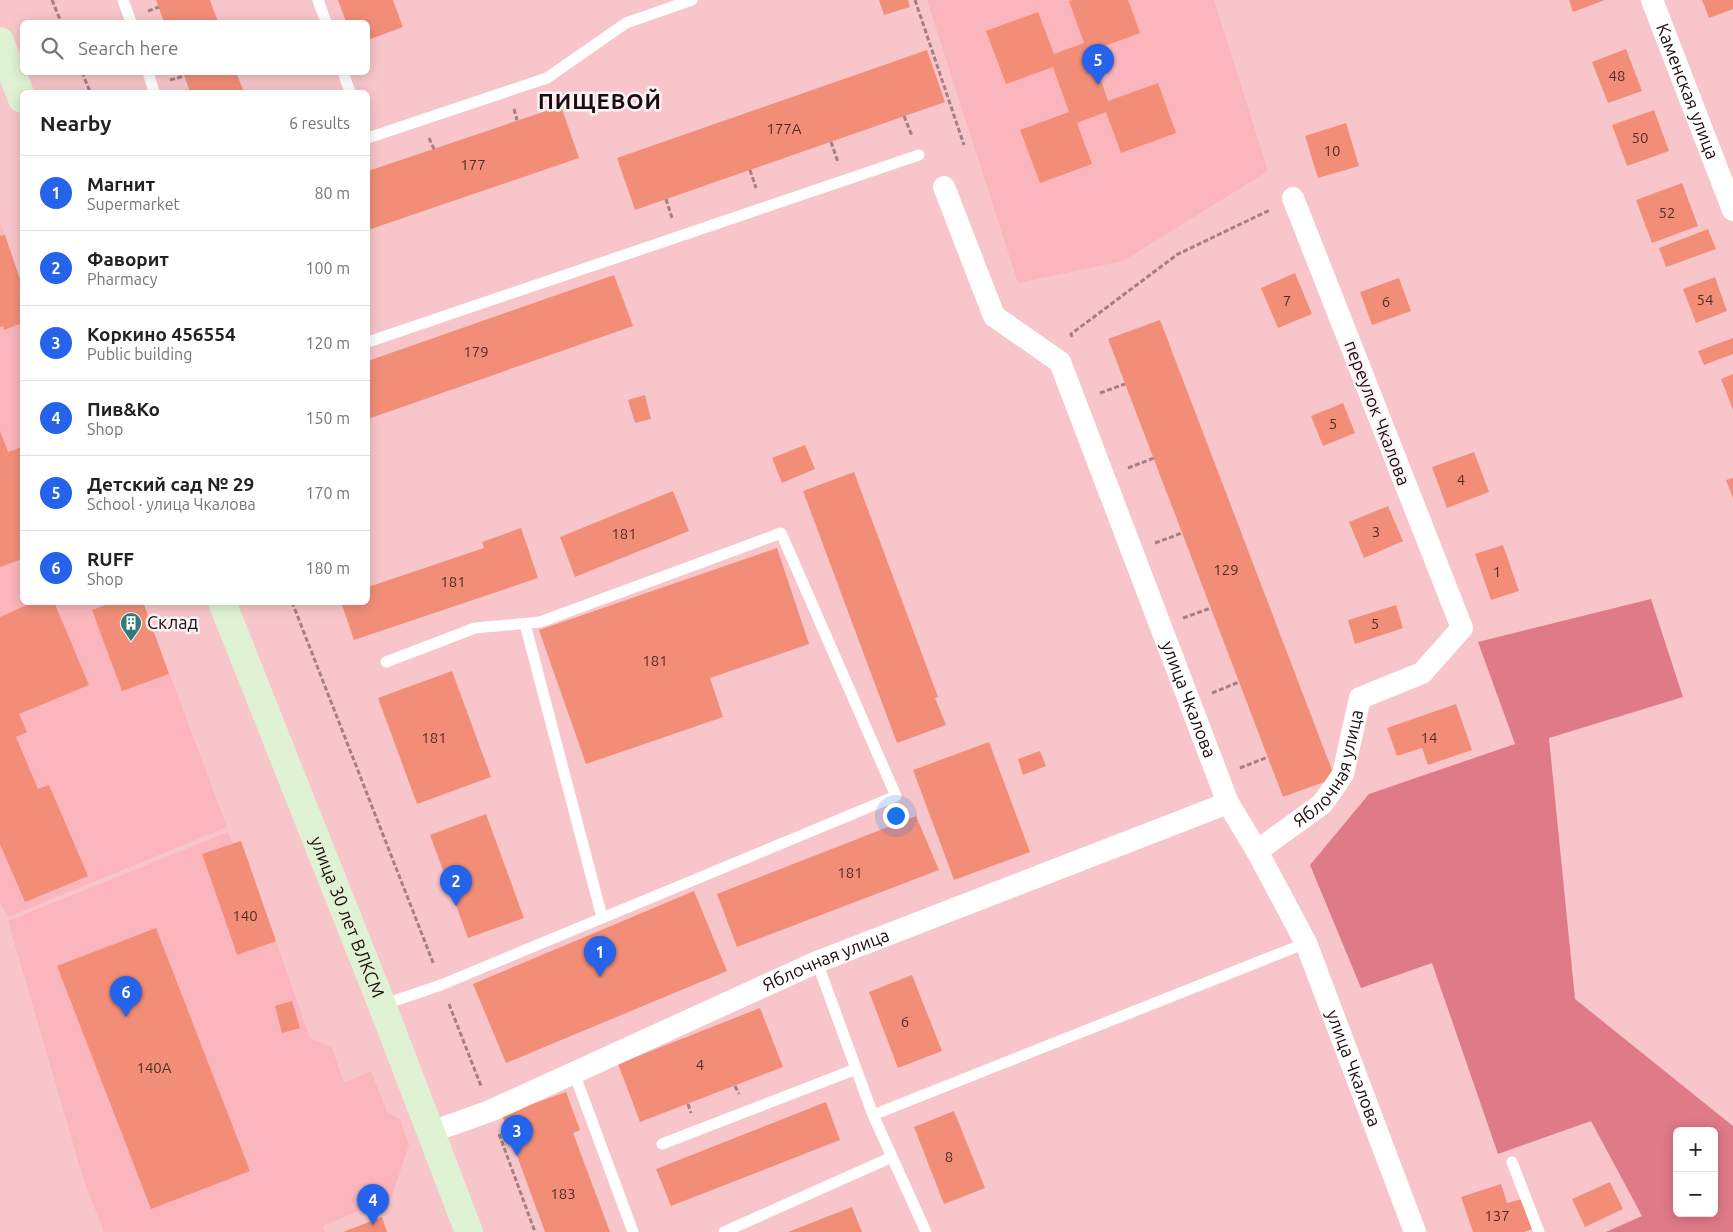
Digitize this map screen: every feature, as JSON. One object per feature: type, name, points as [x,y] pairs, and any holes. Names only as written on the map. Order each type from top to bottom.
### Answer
[{"type":"main road","points":[[0,41],[20,94]]},
{"type":"main road","name":"улица 30 лет ВЛКСМ","points":[[223,605],[382,1005],[469,1232]]},
{"type":"street","name":"Каменская улица","points":[[1652,0],[1733,210]]},
{"type":"street","name":"улица Чкалова","points":[[944,187],[994,316],[1060,362],[1228,803],[1257,851],[1306,943],[1415,1232]]},
{"type":"street","name":"переулок Чкалова","points":[[1293,198],[1462,628]]},
{"type":"street","name":"Яблочная улица","points":[[1257,851],[1322,804],[1335,786],[1343,774],[1360,698],[1422,673],[1462,628]]},
{"type":"street","name":"Яблочная улица","points":[[431,1132],[490,1111],[817,962],[1228,803]]},
{"type":"lane","points":[[123,0],[130,20]]},
{"type":"lane","points":[[318,0],[325,20]]},
{"type":"lane","points":[[370,137],[547,78],[626,23],[692,0]]},
{"type":"lane","points":[[149,75],[153,90]]},
{"type":"lane","points":[[344,75],[349,90]]},
{"type":"lane","points":[[370,341],[919,155]]},
{"type":"lane","points":[[382,1005],[441,985],[896,796],[781,533],[540,622],[474,628],[386,662]]},
{"type":"lane","points":[[525,624],[602,917]]},
{"type":"lane","points":[[873,1115],[1306,943]]},
{"type":"lane","points":[[817,962],[873,1115],[926,1232]]},
{"type":"lane","points":[[662,1144],[856,1069]]},
{"type":"lane","points":[[577,1081],[634,1232]]},
{"type":"lane","points":[[732,1230],[892,1157]]},
{"type":"lane","points":[[1512,1162],[1538,1232]]},
{"type":"path","points":[[52,0],[60,20]]},
{"type":"path","points":[[915,0],[964,145]]},
{"type":"path","points":[[83,75],[89,90]]},
{"type":"path","points":[[1074,343],[1071,334],[1178,254],[1293,198]]},
{"type":"path","points":[[1094,395],[1125,384]]},
{"type":"path","points":[[1123,470],[1154,458]]},
{"type":"path","points":[[1152,544],[1182,533]]},
{"type":"path","points":[[293,605],[536,1232]]},
{"type":"path","points":[[1180,619],[1211,608]]},
{"type":"path","points":[[1209,694],[1240,682]]},
{"type":"path","points":[[1238,769],[1268,757]]},
{"type":"shaded area","points":[[927,0],[1214,0],[1268,171],[1123,261],[1018,283]]},
{"type":"shaded area","points":[[0,221],[20,279],[20,605],[144,605],[227,827],[8,917],[0,902]]},
{"type":"shaded area","points":[[1651,599],[1683,697],[1549,738],[1575,999],[1733,1126],[1733,1232],[1606,1232],[1642,1216],[1591,1121],[1498,1154],[1432,963],[1361,988],[1310,865],[1369,794],[1515,744],[1478,642]]},
{"type":"shaded area","points":[[228,832],[233,844],[202,854],[236,954],[276,941],[310,1038],[332,1048],[344,1083],[371,1071],[387,1112],[400,1119],[409,1145],[392,1196],[323,1226],[325,1232],[104,1232],[84,1181],[8,921]]},
{"type":"building","points":[[156,0],[210,0],[217,20],[163,20]]},
{"type":"building","points":[[338,0],[393,0],[403,27],[370,39],[370,20],[345,20]]},
{"type":"building","points":[[879,0],[908,0],[910,7],[884,15]]},
{"type":"building","points":[[1128,0],[1140,33],[1091,51],[1108,101],[1158,83],[1176,133],[1121,153],[1106,112],[1077,123],[1092,164],[1040,183],[1020,130],[1069,112],[1053,67],[1006,84],[986,31],[1038,12],[1054,54],[1084,43],[1069,1]]},
{"type":"building","points":[[1569,0],[1605,0],[1573,12]]},
{"type":"building","points":[[1702,0],[1733,0],[1733,9],[1709,18]]},
{"type":"building","points":[[1626,49],[1642,91],[1608,103],[1592,62]]},
{"type":"building","points":[[927,50],[945,102],[635,210],[617,158]]},
{"type":"building","points":[[184,75],[237,75],[243,90],[189,90]]},
{"type":"building","points":[[561,106],[579,158],[370,229],[370,170]]},
{"type":"building","points":[[1654,110],[1669,151],[1627,166],[1612,125]]},
{"type":"building","points":[[1346,123],[1359,166],[1318,178],[1305,136]]},
{"type":"building","points":[[1682,183],[1698,226],[1652,243],[1636,200]]},
{"type":"building","points":[[1708,229],[1716,249],[1666,267],[1659,248]]},
{"type":"building","points":[[5,235],[20,279],[20,324],[4,330],[3,326],[0,327],[0,236]]},
{"type":"building","points":[[1295,273],[1312,314],[1278,328],[1261,288]]},
{"type":"building","points":[[614,275],[633,326],[370,418],[370,360]]},
{"type":"building","points":[[1715,277],[1727,311],[1696,323],[1683,289]]},
{"type":"building","points":[[1399,278],[1411,311],[1372,325],[1360,292]]},
{"type":"building","points":[[1160,320],[1335,778],[1283,797],[1108,339]]},
{"type":"building","points":[[1733,338],[1733,354],[1704,365],[1698,351]]},
{"type":"building","points":[[1733,374],[1733,410],[1721,379]]},
{"type":"building","points":[[645,395],[651,419],[635,423],[628,400]]},
{"type":"building","points":[[1343,403],[1355,433],[1323,446],[1311,416]]},
{"type":"building","points":[[0,431],[8,452],[20,448],[20,560],[0,567]]},
{"type":"building","points":[[805,445],[815,469],[782,483],[772,458]]},
{"type":"building","points":[[1474,452],[1489,492],[1447,508],[1432,467]]},
{"type":"building","points":[[854,472],[938,697],[935,698],[946,725],[897,743],[803,491]]},
{"type":"building","points":[[1733,478],[1733,498],[1726,480]]},
{"type":"building","points":[[673,491],[689,531],[575,577],[560,537]]},
{"type":"building","points":[[1388,506],[1403,541],[1364,558],[1349,522]]},
{"type":"building","points":[[521,528],[538,578],[354,640],[342,605],[370,605],[370,586],[484,548],[482,542]]},
{"type":"building","points":[[1503,545],[1519,591],[1491,600],[1475,554]]},
{"type":"building","points":[[777,548],[809,644],[710,678],[723,717],[586,764],[539,630]]},
{"type":"building","points":[[27,605],[55,605],[89,685],[19,714],[27,732],[16,737],[38,789],[49,785],[88,876],[25,902],[0,844],[0,617]]},
{"type":"building","name":"Склад","points":[[106,605],[144,605],[169,674],[122,691],[92,610]]},
{"type":"building","points":[[1396,605],[1403,628],[1355,644],[1348,620]]},
{"type":"building","points":[[452,671],[491,777],[417,804],[378,698]]},
{"type":"building","points":[[1456,704],[1472,750],[1428,765],[1422,748],[1397,756],[1387,728]]},
{"type":"building","points":[[989,742],[1030,852],[954,880],[913,770]]},
{"type":"building","points":[[1040,751],[1046,766],[1023,775],[1018,759]]},
{"type":"building","points":[[486,814],[524,918],[468,938],[430,835]]},
{"type":"building","points":[[916,816],[939,870],[737,947],[717,894]]},
{"type":"building","points":[[241,841],[276,941],[237,955],[202,854]]},
{"type":"building","points":[[694,891],[727,971],[506,1063],[473,984]]},
{"type":"building","points":[[156,928],[250,1171],[151,1209],[57,966]]},
{"type":"building","points":[[912,975],[942,1051],[898,1068],[869,992]]},
{"type":"building","points":[[292,1001],[300,1028],[282,1033],[275,1006]]},
{"type":"building","points":[[760,1008],[783,1067],[640,1122],[618,1064]]},
{"type":"building","points":[[566,1092],[580,1130],[573,1133],[610,1232],[545,1232],[502,1115]]},
{"type":"building","points":[[826,1102],[840,1140],[671,1206],[656,1169]]},
{"type":"building","points":[[954,1111],[985,1188],[944,1204],[914,1127]]},
{"type":"building","points":[[1610,1182],[1623,1209],[1585,1227],[1572,1199]]},
{"type":"building","points":[[1501,1184],[1507,1203],[1522,1199],[1532,1229],[1524,1232],[1473,1232],[1461,1197]]},
{"type":"building","points":[[852,1207],[862,1232],[788,1232]]},
{"type":"building","points":[[382,1217],[387,1232],[343,1232]]},
{"type":"place","name":"Детский сад № 29","points":[[1098,85]]},
{"type":"place","name":"Склад","points":[[131,642]]},
{"type":"place","name":"Фаворит","points":[[456,906]]},
{"type":"place","name":"Магнит","points":[[600,977]]},
{"type":"place","name":"RUFF","points":[[126,1017]]},
{"type":"place","name":"Коркино 456554","points":[[517,1156]]},
{"type":"place","name":"Пив&Ко","points":[[373,1225]]},
{"type":"district","name":"ПИЩЕВОЙ","points":[[600,101]]}]
